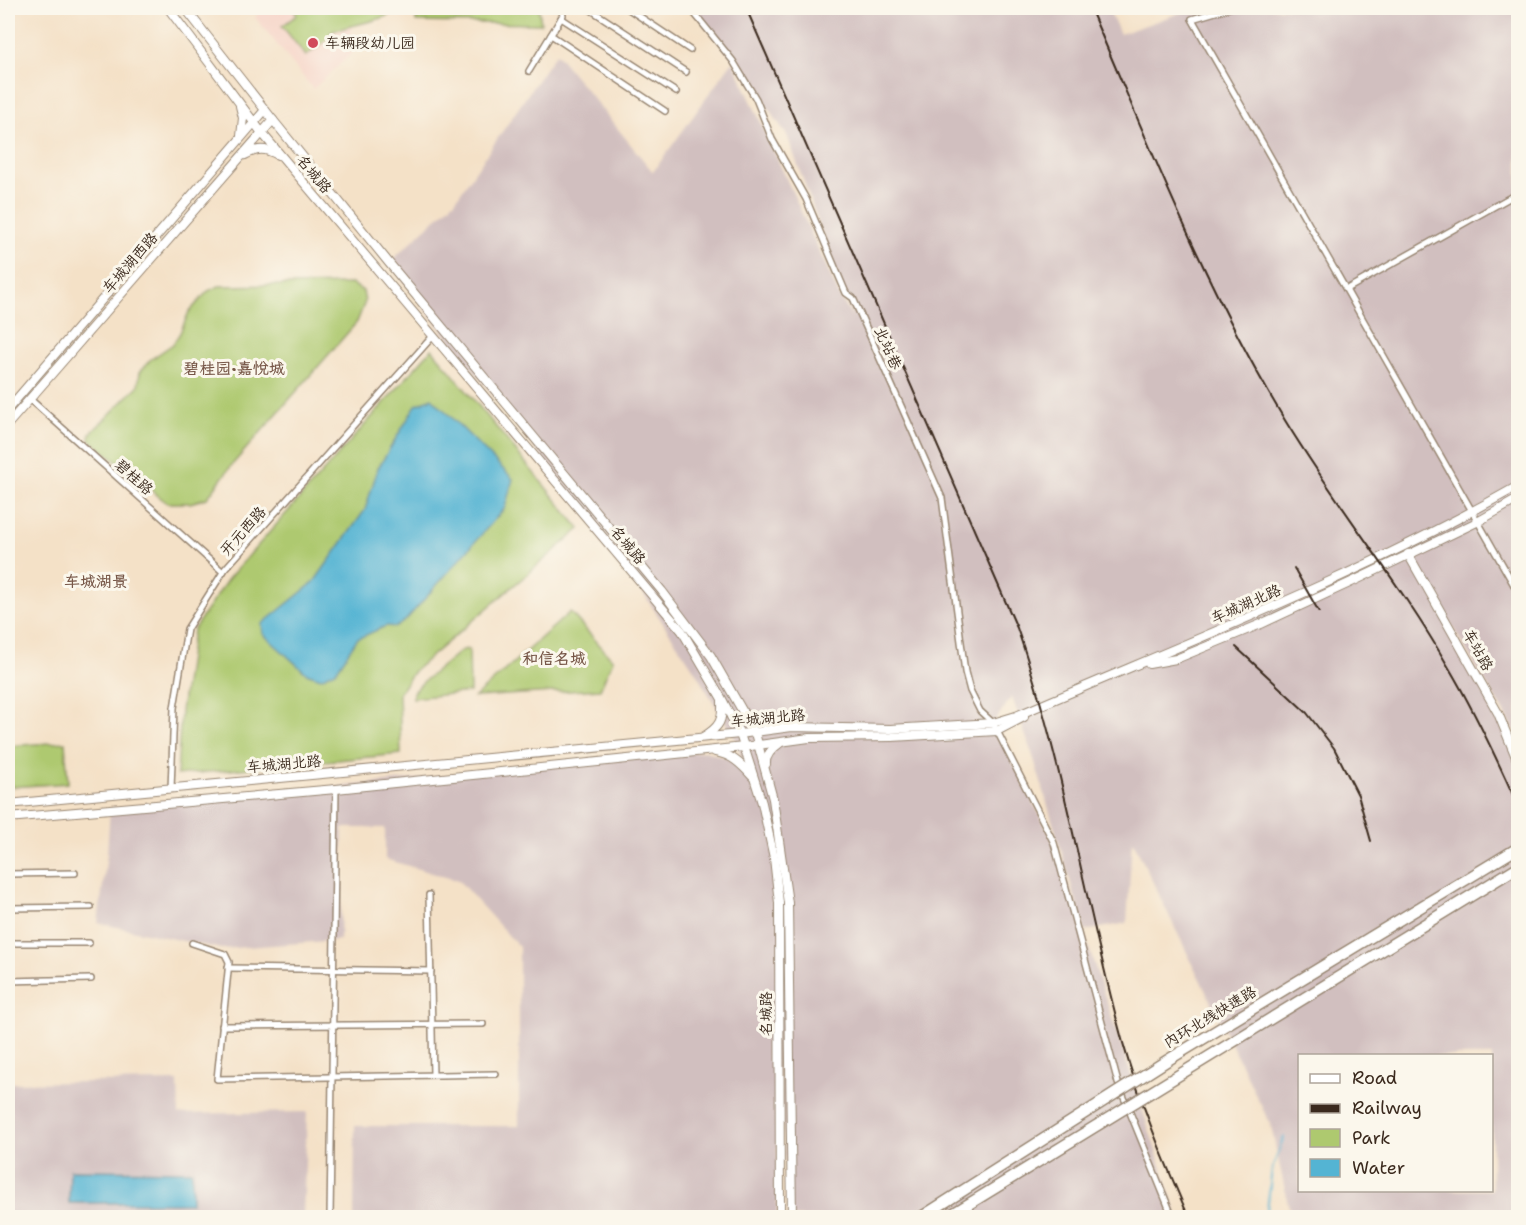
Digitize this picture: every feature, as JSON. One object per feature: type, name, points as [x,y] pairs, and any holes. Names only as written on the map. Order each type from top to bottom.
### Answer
[{"type":"highway","name":"内环北线快速路","points":[[920,1218],[1168,1060],[1518,848]]},
{"type":"highway","name":"内环北线快速路","points":[[946,1218],[1518,867]]},
{"type":"main road","name":"名城路","points":[[168,8],[262,133],[682,631],[740,734],[755,779],[774,858],[779,903],[780,1218]]},
{"type":"main road","name":"名城路","points":[[185,8],[389,263],[662,591],[711,656],[755,733],[773,799],[788,903],[792,1218]]},
{"type":"main road","points":[[239,102],[243,118],[241,138]]},
{"type":"main road","name":"车城湖西路","points":[[8,409],[265,110]]},
{"type":"main road","name":"车城湖西路","points":[[8,424],[273,120]]},
{"type":"main road","points":[[241,157],[256,149],[268,149],[282,156]]},
{"type":"main road","name":"车城湖北路","points":[[8,804],[755,733],[792,727],[890,729],[995,727],[1255,615],[1473,512],[1518,486]]},
{"type":"main road","name":"车城湖北路","points":[[8,818],[336,789],[744,747],[809,738],[892,737],[995,727],[1018,720],[1154,662],[1176,659],[1261,624],[1479,521],[1518,499]]},
{"type":"main road","name":"车站路","points":[[1408,554],[1498,713],[1518,762]]},
{"type":"main road","points":[[702,738],[717,729],[723,713],[722,699]]},
{"type":"main road","points":[[745,715],[754,722],[767,724],[884,724],[890,729]]},
{"type":"main road","points":[[766,771],[766,759],[772,749],[781,742]]},
{"type":"main road","points":[[705,751],[723,753],[739,762],[755,779]]},
{"type":"street","points":[[529,71],[563,15],[561,8]]},
{"type":"street","points":[[588,8],[686,72]]},
{"type":"street","points":[[627,8],[690,50]]},
{"type":"street","name":"北站巷","points":[[690,8],[733,61],[756,99],[772,138],[806,199],[846,293],[852,298],[942,498],[957,620],[970,691],[980,711],[995,727],[1054,843],[1118,1083],[1173,1218]]},
{"type":"street","points":[[1229,8],[1192,19],[1518,592]]},
{"type":"street","points":[[561,18],[676,92]]},
{"type":"street","points":[[551,35],[665,111]]},
{"type":"street","points":[[1347,289],[1518,193]]},
{"type":"street","name":"开元西路","points":[[171,789],[174,708],[187,629],[223,572],[433,336]]},
{"type":"street","name":"碧桂路","points":[[30,399],[223,572]]},
{"type":"street","points":[[330,1218],[336,789]]},
{"type":"street","points":[[8,874],[75,873]]},
{"type":"street","points":[[429,895],[433,1075]]},
{"type":"street","points":[[8,908],[91,907]]},
{"type":"street","points":[[8,943],[89,943]]},
{"type":"street","points":[[192,943],[225,954],[229,962],[217,1079],[496,1074]]},
{"type":"street","points":[[228,968],[431,971]]},
{"type":"street","points":[[8,981],[91,979]]},
{"type":"street","points":[[222,1026],[483,1024]]},
{"type":"shaded area","name":"车辆段幼儿园","points":[[266,8],[293,8],[304,24],[331,32],[351,25],[352,53],[313,89],[255,17]]},
{"type":"shaded area","points":[[692,8],[1108,8],[1120,34],[1194,8],[1518,8],[1518,736],[1421,575],[1498,713],[1518,764],[1518,1217],[1291,1217],[1271,1126],[1132,839],[1127,923],[1085,931],[1034,759],[1012,697],[993,723],[1054,843],[1178,1217],[788,1217],[778,1025],[777,1217],[354,1217],[355,1126],[519,1126],[519,947],[459,881],[385,859],[385,828],[343,828],[340,940],[222,949],[98,923],[110,809],[705,751],[739,762],[746,775],[736,740],[695,671],[610,544],[389,263],[455,201],[556,53],[653,172],[733,61],[840,297],[853,318],[787,135],[739,66]]},
{"type":"shaded area","points":[[178,1081],[179,1114],[307,1112],[303,1217],[8,1217],[8,1083]]},
{"type":"green space","points":[[293,8],[401,8],[376,20],[331,32],[328,39],[306,56],[282,26],[297,15]]},
{"type":"green space","points":[[416,8],[539,8],[541,24],[416,22]]},
{"type":"green space","points":[[352,284],[363,291],[365,302],[357,322],[232,465],[207,498],[190,503],[167,503],[90,440],[90,434],[138,386],[140,372],[150,360],[173,344],[189,312],[208,291],[219,286]]},
{"type":"green space","points":[[432,349],[580,529],[414,671],[399,693],[401,754],[177,775],[181,711],[193,630],[228,579]]},
{"type":"green space","points":[[570,612],[613,660],[600,689],[475,697]]},
{"type":"green space","points":[[469,649],[470,692],[413,698],[413,692],[424,681],[462,650]]},
{"type":"green space","points":[[65,742],[68,783],[11,787],[8,746]]},
{"type":"water","points":[[432,398],[513,479],[505,508],[406,620],[396,627],[386,626],[357,639],[337,670],[321,678],[306,673],[263,634],[262,624],[314,582],[365,510],[378,468],[416,405]]},
{"type":"water","points":[[70,1170],[192,1171],[192,1203],[69,1203]]},
{"type":"waterway","points":[[1266,1218],[1272,1169],[1284,1137]]},
{"type":"railway","points":[[746,8],[1017,628],[1048,730],[1123,1043],[1145,1109],[1189,1218]]},
{"type":"railway","points":[[1090,8],[1202,264],[1252,363],[1300,445],[1408,603],[1449,668],[1518,806]]},
{"type":"railway","points":[[1294,568],[1319,612]]},
{"type":"railway","points":[[1236,647],[1307,713],[1334,748],[1358,795],[1371,841]]},
{"type":"place","name":"车辆段幼儿园","points":[[313,43]]},
{"type":"district","name":"碧桂园·嘉悦城","points":[[234,368]]},
{"type":"district","name":"车城湖景","points":[[96,581]]},
{"type":"district","name":"和信名城","points":[[554,658]]}]
